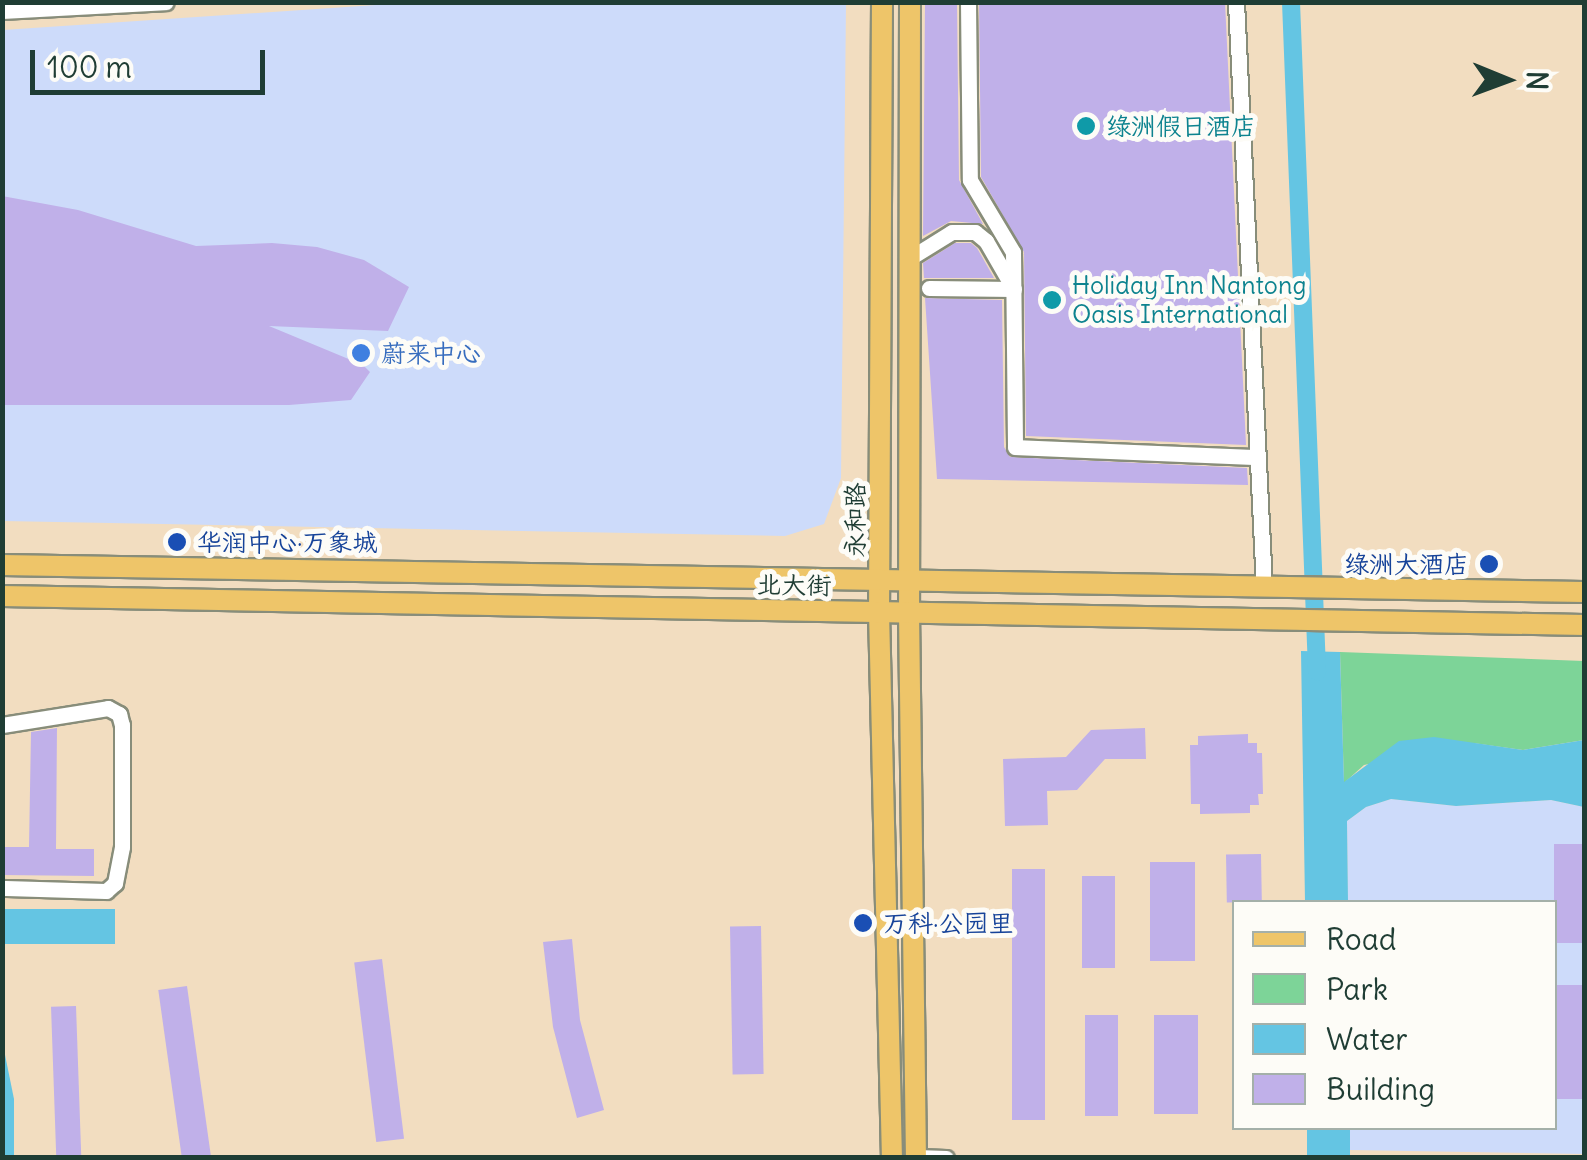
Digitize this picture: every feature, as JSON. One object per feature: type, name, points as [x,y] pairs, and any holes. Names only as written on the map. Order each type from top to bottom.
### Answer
[{"type":"main road","name":"永和路","points":[[882,2],[879,612],[892,1158]]},
{"type":"main road","points":[[910,2],[909,612],[916,1157]]},
{"type":"main road","name":"北大街","points":[[2,565],[1584,592]]},
{"type":"main road","name":"北大街","points":[[2,596],[1584,624]]},
{"type":"street","points":[[2,11],[166,2]]},
{"type":"street","points":[[968,2],[970,180],[1013,252],[1014,447],[1258,457]]},
{"type":"street","points":[[1236,2],[1264,587]]},
{"type":"street","points":[[910,258],[952,232],[975,232],[986,241],[1014,289]]},
{"type":"street","points":[[929,288],[1014,289]]},
{"type":"street","points":[[2,724],[108,708],[120,714],[122,725],[122,846],[114,884],[106,891],[2,888]]},
{"type":"street","points":[[916,1157],[946,1158]]},
{"type":"shaded area","points":[[420,2],[846,3],[841,478],[824,524],[785,536],[3,521],[3,30]]},
{"type":"shaded area","points":[[1391,799],[1456,806],[1551,800],[1584,807],[1584,1154],[1350,1150],[1350,1130],[1557,1130],[1557,900],[1348,900],[1347,821],[1366,807]]},
{"type":"green space","points":[[1340,652],[1584,661],[1584,740],[1523,750],[1473,743],[1364,765],[1344,783]]},
{"type":"water","points":[[1301,651],[1340,652],[1344,782],[1399,741],[1434,737],[1523,750],[1584,740],[1584,807],[1551,800],[1456,806],[1391,799],[1366,807],[1347,821],[1348,900],[1305,900]]},
{"type":"water","points":[[2,909],[115,909],[115,944],[2,944]]},
{"type":"water","points":[[3,1045],[14,1099],[14,1157],[3,1157]]},
{"type":"water","points":[[1307,1130],[1350,1130],[1350,1157],[1307,1157]]},
{"type":"building","points":[[925,2],[957,2],[959,180],[983,224],[951,221],[923,236]]},
{"type":"building","name":"绿洲假日酒店","points":[[979,2],[1225,2],[1246,445],[1026,436],[1024,252],[981,177]]},
{"type":"building","points":[[2,196],[78,210],[196,246],[272,243],[317,247],[364,260],[409,287],[388,331],[269,326],[363,365],[370,372],[351,400],[289,405],[2,405]]},
{"type":"building","points":[[955,243],[971,243],[977,248],[994,278],[924,278],[923,263]]},
{"type":"building","points":[[925,298],[1002,300],[1004,447],[1010,457],[1247,468],[1248,485],[937,479]]},
{"type":"building","points":[[57,728],[56,849],[94,849],[94,876],[2,875],[2,847],[29,847],[31,732]]},
{"type":"building","points":[[1145,728],[1146,759],[1105,759],[1077,790],[1047,791],[1048,825],[1005,826],[1003,759],[1066,757],[1091,730]]},
{"type":"building","points":[[1248,734],[1248,743],[1257,743],[1257,753],[1262,753],[1263,794],[1258,794],[1259,805],[1250,805],[1250,813],[1200,814],[1200,804],[1191,804],[1190,745],[1198,745],[1198,736]]},
{"type":"building","points":[[1554,844],[1584,844],[1584,943],[1557,943]]},
{"type":"building","points":[[1261,854],[1262,900],[1227,903],[1226,855]]},
{"type":"building","points":[[1150,862],[1195,862],[1195,961],[1150,961]]},
{"type":"building","points":[[1012,869],[1045,869],[1045,1120],[1012,1120]]},
{"type":"building","points":[[1082,876],[1115,876],[1115,968],[1082,968]]},
{"type":"building","points":[[761,926],[764,1074],[733,1075],[730,927]]},
{"type":"building","points":[[572,939],[580,1020],[604,1110],[577,1118],[553,1027],[543,942]]},
{"type":"building","points":[[382,959],[404,1139],[376,1142],[354,962]]},
{"type":"building","points":[[1557,985],[1584,985],[1584,1099],[1557,1099]]},
{"type":"building","points":[[187,986],[211,1158],[182,1158],[158,990]]},
{"type":"building","points":[[76,1006],[81,1158],[56,1158],[51,1007]]},
{"type":"building","points":[[1085,1015],[1118,1015],[1118,1116],[1085,1116]]},
{"type":"building","points":[[1154,1015],[1198,1015],[1198,1114],[1154,1114]]},
{"type":"waterway","points":[[1291,2],[1317,671]]},
{"type":"place","name":"绿洲假日酒店","points":[[1086,126]]},
{"type":"place","name":"Holiday Inn Nantong Oasis International","points":[[1052,300]]},
{"type":"place","name":"蔚来中心","points":[[361,353]]},
{"type":"place","name":"华润中心·万象城","points":[[177,542]]},
{"type":"place","name":"绿洲大酒店","points":[[1489,564]]},
{"type":"place","name":"万科·公园里","points":[[863,923]]}]
